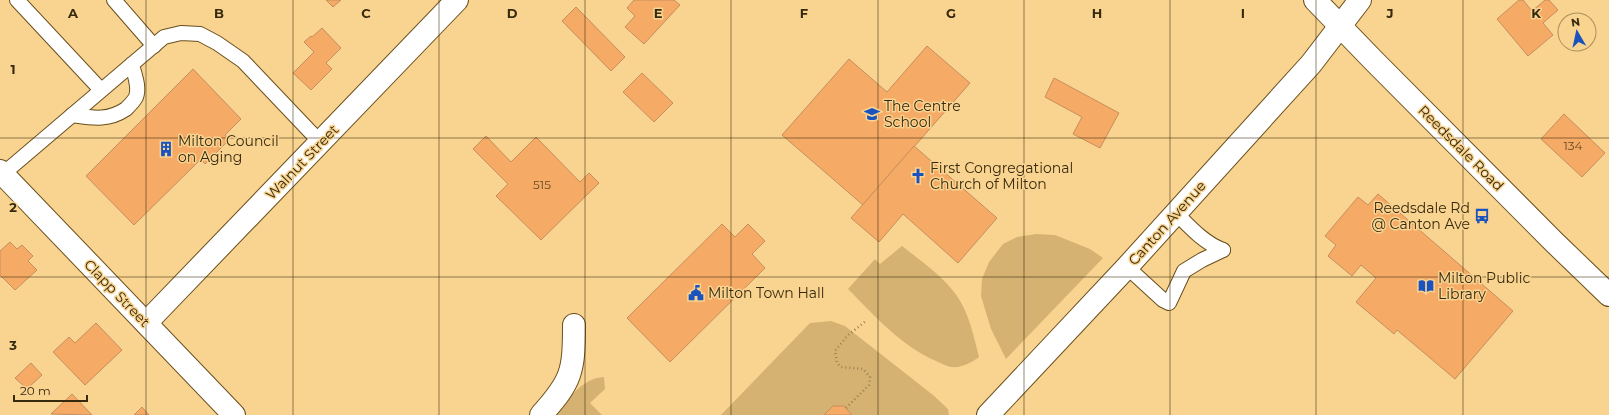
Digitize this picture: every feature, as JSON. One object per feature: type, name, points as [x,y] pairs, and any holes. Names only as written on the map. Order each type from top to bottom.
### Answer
[{"type":"main road","name":"Walnut Street","points":[[146,323],[457,0]]},
{"type":"main road","name":"Reedsdale Road","points":[[1315,0],[1554,242],[1609,295]]},
{"type":"main road","name":"Canton Avenue","points":[[988,415],[1127,267],[1311,64],[1360,0]]},
{"type":"main road","name":"Clapp Street","points":[[2,173],[234,415]]},
{"type":"main road","points":[[541,415],[563,389],[570,376],[573,363],[574,325]]},
{"type":"lane","points":[[17,0],[101,90]]},
{"type":"lane","points":[[114,0],[154,46]]},
{"type":"lane","points":[[2,173],[164,37],[181,33],[200,34],[217,43],[243,61],[320,142]]},
{"type":"lane","points":[[72,115],[107,118],[118,114],[129,106],[136,97],[137,86],[132,64]]},
{"type":"lane","points":[[1127,267],[1163,300],[1169,303],[1184,271],[1223,250],[1214,247],[1198,235],[1176,213]]},
{"type":"path","points":[[846,408],[869,385],[870,377],[863,369],[841,367],[837,363],[836,351],[848,335],[866,321]]},
{"type":"shaded area","points":[[1036,234],[1055,235],[1090,249],[1103,258],[1006,359],[991,329],[981,296],[982,279],[989,262],[1003,244],[1017,237]]},
{"type":"shaded area","points":[[902,246],[938,275],[957,296],[971,325],[979,357],[973,361],[963,366],[951,367],[923,355],[889,330],[848,289],[875,259],[880,264]]},
{"type":"shaded area","points":[[831,321],[845,326],[933,395],[948,409],[949,415],[721,415],[810,323]]},
{"type":"shaded area","points":[[604,377],[605,389],[590,403],[602,415],[554,415],[582,386],[596,378]]},
{"type":"building","points":[[326,0],[341,0],[333,7]]},
{"type":"building","points":[[634,0],[674,0],[680,5],[644,44],[625,27],[635,16],[627,8]]},
{"type":"building","points":[[1519,0],[1523,0],[1532,11],[1545,0],[1549,0],[1558,10],[1543,23],[1553,35],[1528,56],[1497,19]]},
{"type":"building","points":[[576,7],[625,57],[611,71],[562,21]]},
{"type":"building","points":[[322,28],[341,48],[326,63],[332,69],[311,90],[293,73],[314,52],[304,42]]},
{"type":"building","name":"The Centre School","points":[[927,46],[970,83],[863,205],[782,135],[849,59],[887,92]]},
{"type":"building","name":"Milton Council on Aging","points":[[193,69],[241,119],[225,135],[229,140],[205,164],[201,159],[134,225],[86,176]]},
{"type":"building","points":[[642,73],[673,103],[654,122],[623,92]]},
{"type":"building","points":[[1054,78],[1119,113],[1100,148],[1073,134],[1082,117],[1045,97]]},
{"type":"building","points":[[1564,114],[1605,153],[1582,177],[1541,139]]},
{"type":"building","points":[[486,136],[511,162],[536,137],[580,182],[589,173],[599,183],[541,240],[496,196],[508,184],[473,149]]},
{"type":"building","name":"First Congregational Church of Milton","points":[[914,146],[997,218],[958,263],[903,214],[879,242],[851,218]]},
{"type":"building","name":"Milton Public Library","points":[[1378,194],[1513,311],[1455,379],[1397,330],[1394,334],[1356,302],[1376,278],[1361,265],[1352,276],[1328,256],[1336,245],[1325,236],[1358,197],[1368,205]]},
{"type":"building","name":"Milton Town Hall","points":[[722,224],[735,237],[748,224],[765,241],[752,254],[765,268],[670,362],[627,318]]},
{"type":"building","points":[[10,242],[17,249],[22,245],[33,256],[28,261],[37,270],[15,290],[0,275],[0,251]]},
{"type":"building","points":[[96,323],[122,350],[85,385],[53,352],[69,337],[75,343]]},
{"type":"building","points":[[31,363],[42,375],[27,389],[15,378]]},
{"type":"building","points":[[72,394],[92,415],[51,414]]},
{"type":"building","points":[[833,406],[844,406],[852,415],[824,415]]},
{"type":"building","points":[[142,407],[149,415],[134,415]]},
{"type":"place","name":"The Centre School","points":[[872,114]]},
{"type":"place","name":"Milton Council on Aging","points":[[166,149]]},
{"type":"place","name":"First Congregational Church of Milton","points":[[918,176]]},
{"type":"place","name":"Reedsdale Rd @ Canton Ave","points":[[1482,216]]},
{"type":"place","name":"Milton Public Library","points":[[1426,286]]},
{"type":"place","name":"Milton Town Hall","points":[[696,293]]}]
